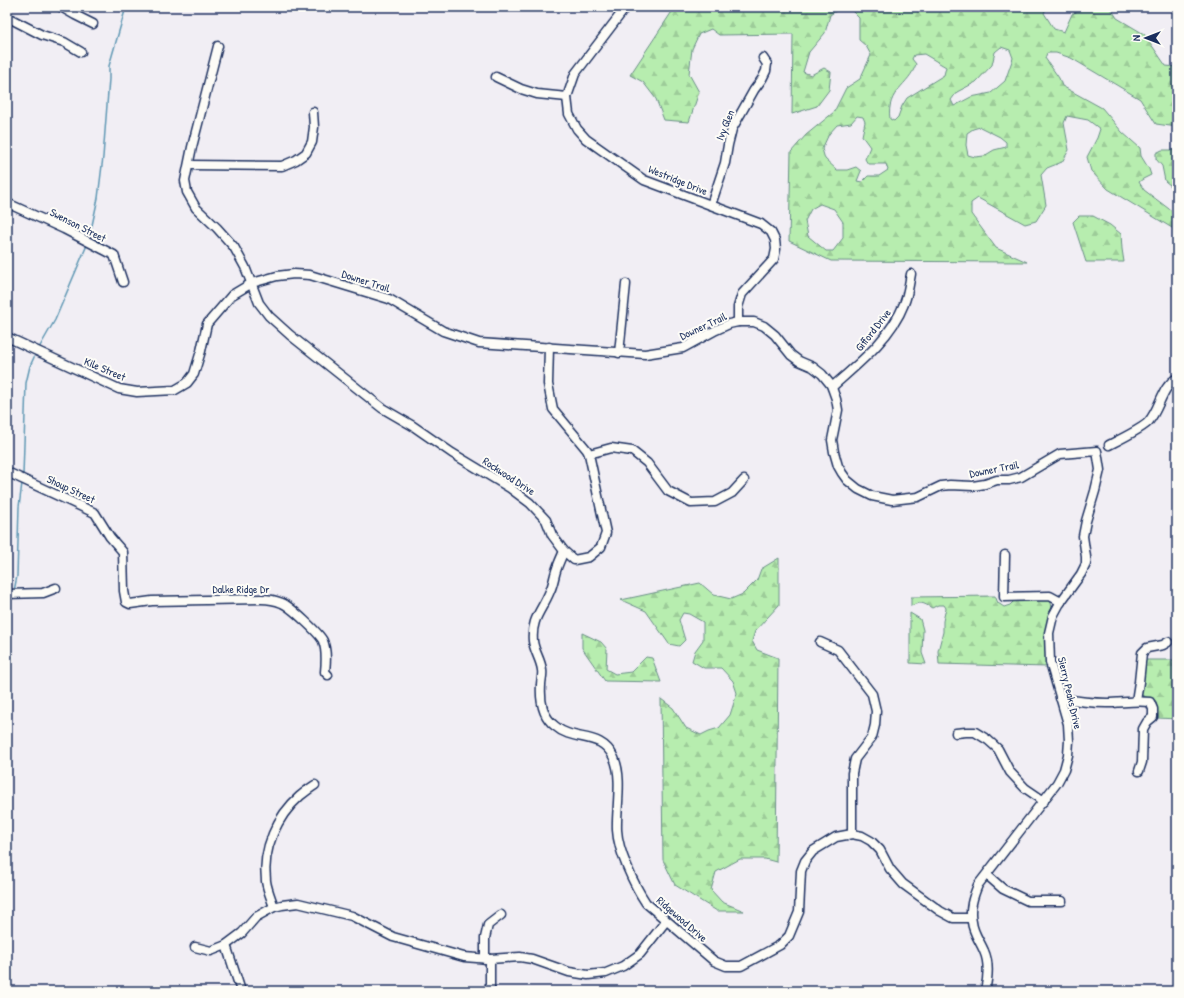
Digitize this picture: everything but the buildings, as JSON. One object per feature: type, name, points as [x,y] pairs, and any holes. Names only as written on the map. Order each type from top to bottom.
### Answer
[{"type":"street","points":[[61,7],[93,24]]},
{"type":"street","name":"Westridge Drive","points":[[626,7],[575,74],[567,96],[569,114],[577,129],[586,140],[644,180],[761,224],[771,232],[775,240],[776,249],[774,259],[742,294],[738,307],[738,322]]},
{"type":"street","points":[[7,17],[42,35],[64,42],[81,52]]},
{"type":"street","name":"Rockwood Drive","points":[[218,46],[192,147],[185,181],[187,192],[196,208],[234,247],[245,267],[259,303],[269,316],[290,335],[382,408],[510,488],[530,503],[546,520],[552,535],[564,551],[574,560],[589,557],[601,547],[606,533],[589,454],[553,409],[548,384],[549,347]]},
{"type":"street","name":"Ivy Glen","points":[[711,205],[725,162],[732,129],[766,72],[766,64],[763,58]]},
{"type":"street","points":[[496,77],[537,94],[567,96]]},
{"type":"street","points":[[189,165],[282,166],[296,160],[306,153],[312,142],[314,127],[313,112]]},
{"type":"street","name":"Swenson Street","points":[[7,203],[64,229],[114,255],[122,282]]},
{"type":"street","name":"Downer Trail","points":[[194,374],[207,324],[229,299],[252,283],[277,276],[294,274],[310,275],[389,299],[443,331],[479,343],[645,354],[683,348],[729,324],[738,322],[754,322],[764,326],[775,335],[791,355],[799,361],[813,367],[822,374],[832,387],[838,410],[832,440],[838,466],[847,480],[858,489],[872,496],[892,500],[906,499],[918,497],[941,486],[973,486],[997,480],[1009,480],[1026,474],[1054,456],[1060,454],[1097,451]]},
{"type":"street","name":"Gifford Drive","points":[[832,387],[875,348],[894,324],[904,304],[911,274]]},
{"type":"street","points":[[619,352],[626,284]]},
{"type":"street","name":"Kile Street","points":[[7,337],[119,389],[137,392],[175,390],[187,383],[194,374]]},
{"type":"street","points":[[1109,444],[1148,423],[1154,415],[1170,382],[1177,378]]},
{"type":"street","points":[[589,454],[610,448],[632,451],[646,463],[668,491],[691,503],[716,502],[732,493],[744,480]]},
{"type":"street","name":"Sierry Peaks Drive","points":[[985,991],[988,978],[988,964],[984,951],[975,934],[971,918],[973,898],[978,885],[1057,783],[1064,770],[1068,756],[1068,724],[1050,662],[1049,633],[1053,616],[1060,602],[1081,574],[1086,564],[1083,536],[1100,470],[1097,451]]},
{"type":"street","name":"Shoup Street","points":[[7,472],[95,513],[110,537],[123,552],[124,585]]},
{"type":"street","name":"Ridgewood Drive","points":[[564,551],[556,571],[551,590],[536,616],[532,630],[533,644],[542,670],[541,701],[546,717],[555,727],[569,735],[594,739],[606,747],[614,757],[618,771],[617,831],[620,848],[638,890],[646,903],[714,962],[726,966],[741,966],[780,945],[789,936],[799,912],[801,871],[805,861],[813,851],[836,837],[852,834]]},
{"type":"street","points":[[1005,555],[1004,597],[1050,596],[1060,602]]},
{"type":"street","name":"Dalke Ridge Dr","points":[[124,585],[126,602],[130,604],[152,601],[261,599],[284,603],[301,617],[322,640],[326,651],[325,672],[328,675]]},
{"type":"street","points":[[7,594],[43,593],[56,588]]},
{"type":"street","points":[[820,642],[838,650],[872,694],[876,711],[872,737],[855,759],[852,774],[852,834],[862,836],[871,841],[880,850],[890,869],[903,884],[940,911],[953,918],[971,918]]},
{"type":"street","points":[[1136,701],[1140,682],[1142,653],[1147,648],[1163,645],[1168,642]]},
{"type":"street","points":[[1060,698],[1084,702],[1150,702],[1153,709],[1153,717],[1147,722],[1143,729],[1142,762],[1139,771]]},
{"type":"street","points":[[956,733],[975,732],[988,740],[998,749],[1010,772],[1025,788],[1044,801]]},
{"type":"street","points":[[274,907],[266,881],[265,862],[269,844],[276,827],[286,811],[300,796],[315,784]]},
{"type":"street","points":[[987,875],[1003,889],[1028,901],[1062,901]]},
{"type":"street","points":[[195,947],[211,951],[226,945],[242,933],[256,917],[274,907],[298,903],[352,916],[393,937],[464,957],[488,959],[520,957],[532,959],[569,972],[588,975],[606,973],[623,966],[640,954],[666,920]]},
{"type":"street","points":[[490,991],[485,938],[488,925],[501,915]]},
{"type":"street","points":[[226,945],[240,991]]},
{"type":"green space","points":[[675,7],[781,7],[781,9],[785,10],[794,7],[1047,7],[1044,13],[1054,29],[1064,32],[1072,14],[1086,7],[1110,7],[1117,18],[1144,34],[1166,66],[1177,67],[1177,127],[1156,124],[1140,99],[1071,58],[1056,53],[1047,53],[1045,58],[1059,78],[1062,86],[1102,108],[1122,132],[1140,148],[1141,156],[1151,175],[1139,182],[1144,190],[1177,215],[1177,231],[1108,189],[1091,171],[1087,157],[1100,129],[1088,120],[1067,116],[1064,123],[1069,150],[1062,162],[1047,168],[1041,175],[1046,205],[1036,221],[1025,224],[978,198],[971,203],[971,214],[996,248],[1027,262],[831,261],[789,241],[791,152],[806,135],[834,112],[846,88],[860,79],[871,55],[866,46],[859,40],[859,18],[849,8],[840,8],[830,15],[825,33],[809,52],[803,72],[811,75],[824,68],[831,72],[829,90],[817,106],[792,114],[793,34],[719,35],[711,29],[699,34],[692,49],[689,74],[699,92],[689,122],[664,120],[656,99],[643,82],[630,75]],"holes":[[[1001,47],[1010,50],[1013,58],[1005,81],[991,93],[971,97],[954,106],[951,100],[957,92],[976,82],[992,65],[995,52]],[[924,54],[946,67],[944,75],[907,98],[898,117],[894,121],[890,119],[891,101],[913,71],[916,64],[912,59],[914,55]],[[857,116],[863,117],[865,122],[862,136],[870,147],[865,159],[868,164],[886,164],[888,170],[879,176],[868,176],[862,182],[857,181],[861,171],[856,167],[847,170],[837,170],[825,159],[822,149],[829,134],[837,125],[851,123]],[[980,127],[1000,137],[1006,142],[1006,147],[994,150],[984,156],[975,157],[968,155],[966,145],[967,133]],[[820,204],[834,209],[843,222],[843,238],[833,251],[826,251],[808,236],[805,221],[811,209]]]},
{"type":"green space","points":[[1162,150],[1177,150],[1177,191],[1165,181],[1162,166],[1156,159],[1156,153]]},
{"type":"green space","points":[[1079,216],[1093,216],[1110,225],[1121,234],[1124,262],[1086,262],[1073,222]]},
{"type":"green space","points":[[779,558],[779,605],[755,631],[752,641],[757,650],[778,658],[776,862],[765,859],[740,859],[716,872],[711,890],[722,902],[744,911],[717,911],[675,885],[663,860],[661,699],[673,708],[686,728],[701,735],[719,728],[730,715],[737,693],[733,681],[721,668],[704,668],[692,661],[695,651],[703,640],[703,622],[689,614],[683,613],[679,620],[685,640],[679,646],[669,644],[646,611],[621,600],[700,583],[714,595],[731,599],[743,594],[757,580],[761,569]]},
{"type":"green space","points":[[995,596],[998,603],[1004,607],[1010,605],[1015,600],[1048,600],[1051,603],[1052,608],[1046,628],[1045,644],[1047,667],[939,664],[938,651],[943,632],[943,621],[946,608],[944,605],[938,605],[932,608],[920,603],[911,606],[911,597]]},
{"type":"green space","points":[[910,613],[920,619],[923,630],[922,653],[926,664],[910,663]]},
{"type":"green space","points":[[582,633],[601,642],[607,649],[606,669],[615,674],[631,672],[646,657],[652,658],[661,682],[605,681],[582,648]]},
{"type":"green space","points":[[1145,660],[1177,660],[1177,719],[1158,718],[1156,701],[1141,695]]},
{"type":"waterway","points":[[89,239],[98,198],[103,157],[109,66],[126,7]]},
{"type":"waterway","points":[[39,348],[55,320],[87,245]]},
{"type":"waterway","points":[[23,475],[26,383],[30,366],[36,353]]},
{"type":"waterway","points":[[14,591],[17,576],[19,507],[22,483]]},
{"type":"waterway","points":[[7,616],[12,596]]}]
